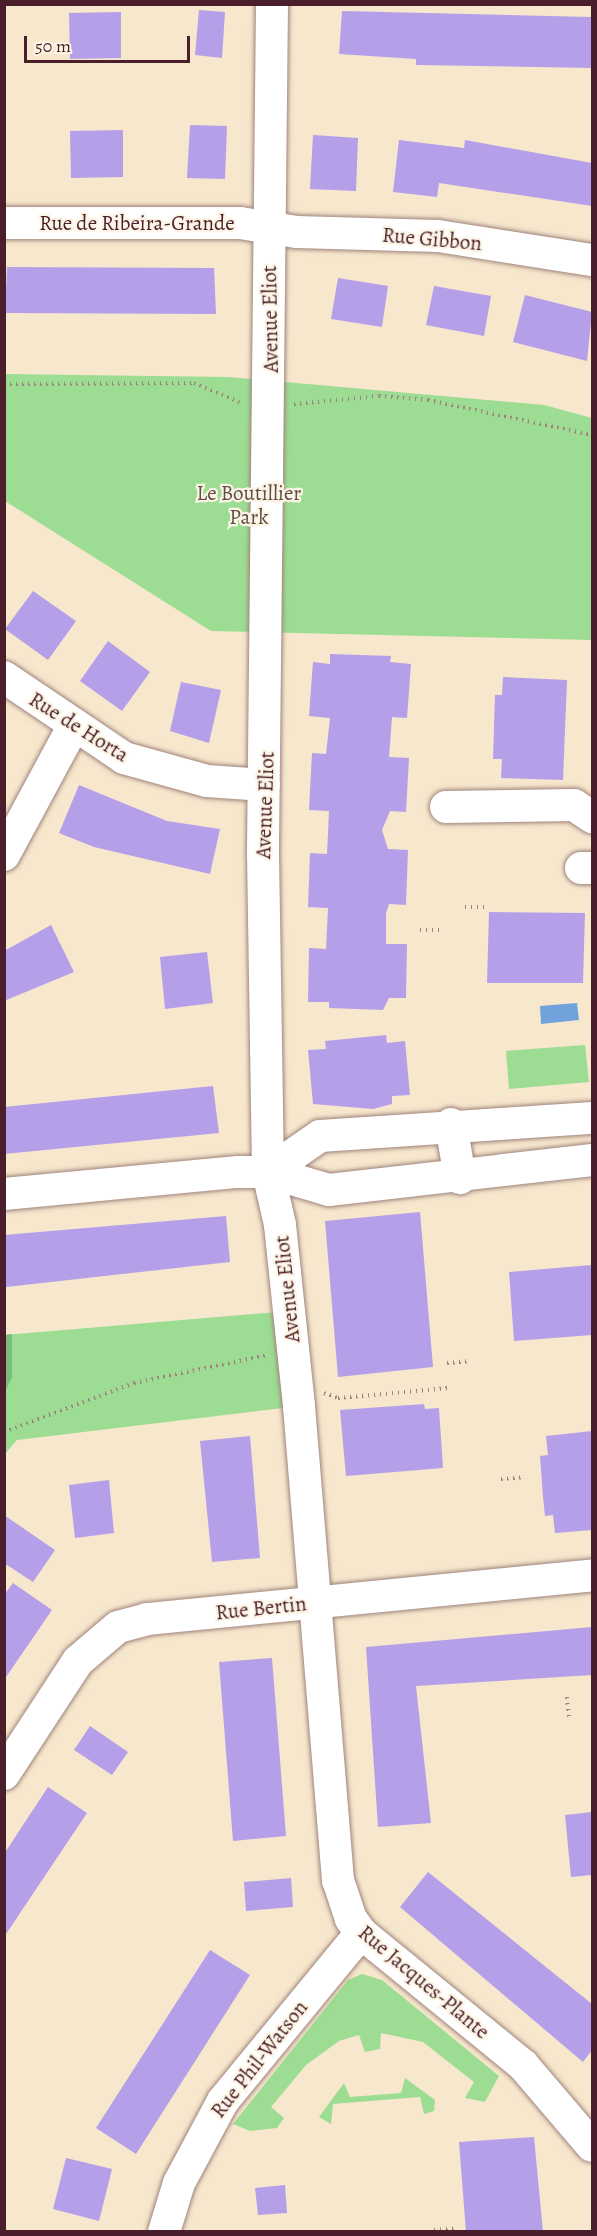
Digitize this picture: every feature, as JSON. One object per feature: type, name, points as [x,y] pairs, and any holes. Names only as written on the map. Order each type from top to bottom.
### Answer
[{"type":"street","name":"Avenue Eliot","points":[[272,4],[264,785],[268,1172],[280,1225],[299,1406],[312,1603]]},
{"type":"street","name":"Rue de Ribeira-Grande","points":[[4,223],[270,227]]},
{"type":"street","name":"Rue Gibbon","points":[[270,227],[438,236],[592,260]]},
{"type":"street","name":"Rue de Horta","points":[[4,677],[73,727],[124,759],[161,772],[264,785]]},
{"type":"street","points":[[4,855],[73,727]]},
{"type":"street","points":[[446,807],[574,805],[592,817]]},
{"type":"street","points":[[268,1172],[320,1136],[451,1124],[592,1118]]},
{"type":"street","points":[[451,1124],[460,1178]]},
{"type":"street","points":[[4,1194],[268,1172],[329,1190],[460,1178],[592,1160]]},
{"type":"street","name":"Rue Bertin","points":[[4,1774],[78,1660],[104,1634],[147,1619],[592,1575]]},
{"type":"street","name":"Rue Jacques-Plante","points":[[312,1603],[338,1880],[351,1919],[361,1933],[523,2065],[592,2146]]},
{"type":"street","name":"Rue Phil-Watson","points":[[164,2232],[179,2183],[223,2101],[361,1933]]},
{"type":"path","points":[[4,384],[194,383],[249,404]]},
{"type":"path","points":[[283,405],[379,396],[428,400],[592,435]]},
{"type":"path","points":[[465,907],[486,907]]},
{"type":"path","points":[[420,930],[441,930]]},
{"type":"path","points":[[4,1432],[134,1383],[270,1354]]},
{"type":"path","points":[[447,1364],[468,1361]]},
{"type":"path","points":[[318,1390],[338,1398],[450,1388]]},
{"type":"path","points":[[329,1404],[338,1398]]},
{"type":"path","points":[[501,1479],[525,1477]]},
{"type":"path","points":[[567,1697],[569,1717]]},
{"type":"path","points":[[434,2230],[455,2228]]},
{"type":"green space","name":"Le Boutillier Park","points":[[4,374],[229,377],[544,405],[592,418],[592,640],[211,631],[5,501]]},
{"type":"green space","points":[[585,1045],[589,1082],[509,1089],[506,1051]]},
{"type":"green space","points":[[288,1311],[299,1406],[17,1440],[5,1454],[5,1335]]},
{"type":"green space","points":[[12,1334],[12,1377],[5,1392],[5,1335]]},
{"type":"green space","points":[[362,1974],[382,1980],[499,2076],[485,2102],[465,2098],[474,2082],[423,2042],[381,2033],[380,2049],[365,2052],[359,2035],[339,2041],[306,2065],[271,2107],[284,2118],[277,2128],[250,2131],[233,2124],[348,1980]]},
{"type":"green space","points":[[405,2078],[435,2100],[434,2111],[424,2114],[420,2097],[333,2104],[331,2124],[319,2117],[344,2083],[350,2097],[401,2093]]},
{"type":"water","points":[[577,1003],[579,1020],[541,1024],[540,1006]]},
{"type":"building","points":[[199,10],[225,12],[222,58],[195,55]]},
{"type":"building","points":[[342,11],[592,17],[592,68],[416,65],[416,59],[339,54]]},
{"type":"building","points":[[121,12],[121,58],[70,59],[69,13]]},
{"type":"building","points":[[190,125],[227,126],[225,179],[187,178]]},
{"type":"building","points":[[123,130],[123,177],[71,178],[70,131]]},
{"type":"building","points":[[313,135],[358,138],[356,191],[310,189]]},
{"type":"building","points":[[399,140],[464,148],[465,140],[592,163],[592,206],[439,183],[437,197],[393,192]]},
{"type":"building","points":[[7,267],[214,268],[216,314],[5,313]]},
{"type":"building","points":[[338,278],[388,286],[382,327],[331,319]]},
{"type":"building","points":[[434,286],[491,296],[484,336],[426,325]]},
{"type":"building","points":[[525,295],[592,312],[587,361],[513,342]]},
{"type":"building","points":[[33,591],[76,621],[48,660],[5,629]]},
{"type":"building","points":[[108,641],[150,672],[122,711],[80,681]]},
{"type":"building","points":[[330,654],[391,656],[390,662],[411,664],[407,718],[392,717],[389,757],[409,758],[406,812],[390,811],[382,830],[388,849],[408,850],[406,905],[389,904],[386,913],[386,944],[407,944],[406,998],[389,998],[383,1010],[329,1008],[329,1002],[308,1002],[309,948],[326,949],[328,908],[308,907],[310,853],[327,854],[329,811],[309,810],[312,753],[326,754],[330,718],[309,716],[313,662],[330,664]]},
{"type":"building","points":[[503,677],[567,680],[563,780],[501,778],[502,759],[493,759],[495,695],[502,695]]},
{"type":"building","points":[[181,682],[221,690],[209,743],[170,731]]},
{"type":"building","points":[[79,785],[167,821],[220,829],[210,874],[94,847],[59,833]]},
{"type":"building","points":[[489,912],[585,913],[583,983],[487,983]]},
{"type":"building","points":[[51,925],[74,972],[4,1001],[4,951]]},
{"type":"building","points":[[207,952],[213,1003],[165,1009],[160,957]]},
{"type":"building","points":[[386,1035],[387,1043],[405,1041],[410,1095],[392,1096],[392,1104],[373,1109],[313,1104],[308,1050],[326,1049],[325,1041]]},
{"type":"building","points":[[213,1086],[219,1133],[4,1154],[4,1107]]},
{"type":"building","points":[[420,1212],[433,1367],[338,1377],[325,1221]]},
{"type":"building","points":[[226,1216],[230,1262],[6,1287],[4,1235]]},
{"type":"building","points":[[592,1265],[592,1335],[514,1341],[509,1272]]},
{"type":"building","points":[[424,1404],[425,1409],[439,1408],[443,1468],[346,1476],[340,1410]]},
{"type":"building","points":[[592,1431],[592,1530],[555,1533],[553,1515],[545,1516],[543,1497],[540,1456],[548,1455],[546,1436]]},
{"type":"building","points":[[250,1436],[260,1558],[212,1562],[200,1441]]},
{"type":"building","points":[[109,1480],[114,1533],[75,1538],[69,1485]]},
{"type":"building","points":[[4,1515],[55,1550],[33,1582],[4,1563]]},
{"type":"building","points":[[13,1583],[52,1610],[4,1680],[4,1595]]},
{"type":"building","points":[[592,1627],[592,1675],[416,1686],[431,1823],[378,1827],[366,1647]]},
{"type":"building","points":[[272,1658],[286,1836],[233,1841],[219,1662]]},
{"type":"building","points":[[90,1726],[128,1752],[112,1775],[74,1750]]},
{"type":"building","points":[[48,1787],[87,1813],[4,1937],[4,1854]]},
{"type":"building","points":[[592,1812],[592,1875],[571,1877],[565,1815]]},
{"type":"building","points":[[428,1872],[592,2004],[592,2050],[583,2062],[400,1907]]},
{"type":"building","points":[[291,1878],[293,1907],[246,1911],[244,1882]]},
{"type":"building","points":[[210,1950],[250,1975],[136,2154],[96,2128]]},
{"type":"building","points":[[534,2137],[543,2232],[466,2232],[459,2142]]},
{"type":"building","points":[[66,2158],[112,2169],[99,2221],[53,2209]]},
{"type":"building","points":[[285,2185],[287,2213],[258,2215],[255,2188]]}]
